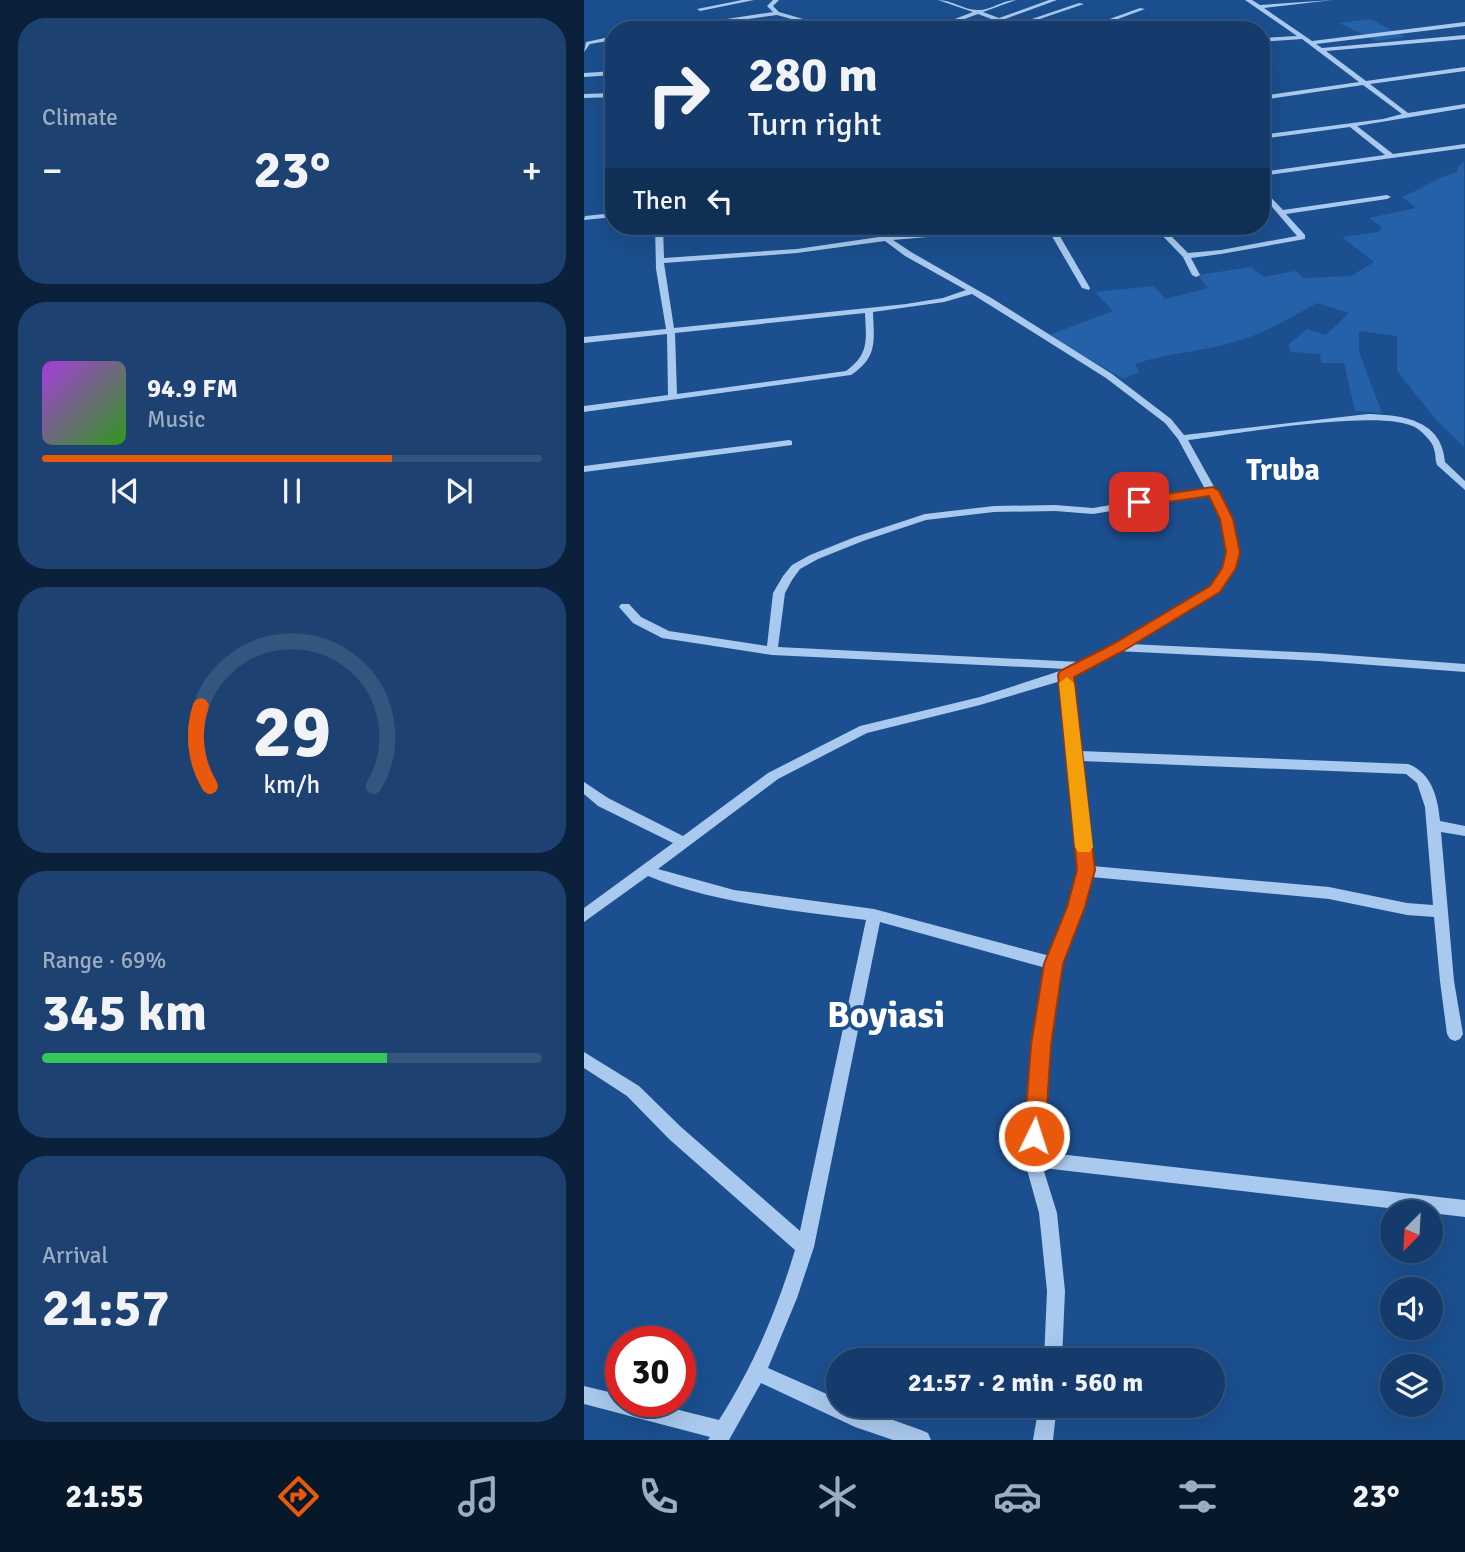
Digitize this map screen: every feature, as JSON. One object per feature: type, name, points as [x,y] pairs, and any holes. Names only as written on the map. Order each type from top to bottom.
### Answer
[{"type":"street","points":[[700,9],[751,0]]},
{"type":"street","points":[[774,0],[770,6],[777,13]]},
{"type":"street","points":[[941,0],[1002,21]]},
{"type":"street","points":[[954,21],[1013,0]]},
{"type":"street","points":[[996,21],[1054,0]]},
{"type":"street","points":[[1248,0],[1322,50],[1407,115]]},
{"type":"street","points":[[1259,7],[1330,0]]},
{"type":"street","points":[[1032,21],[1081,4]]},
{"type":"street","points":[[1108,21],[1142,9]]},
{"type":"street","points":[[721,21],[777,13],[806,21]]},
{"type":"street","points":[[1311,43],[1464,24]]},
{"type":"street","points":[[584,33],[588,43]]},
{"type":"street","points":[[1270,39],[1303,37]]},
{"type":"street","points":[[1322,50],[1464,37]]},
{"type":"street","points":[[584,50],[588,43],[605,40]]},
{"type":"street","points":[[1270,97],[1464,69]]},
{"type":"street","points":[[584,75],[605,74]]},
{"type":"street","points":[[584,96],[605,95]]},
{"type":"street","points":[[1270,136],[1352,126],[1464,106]]},
{"type":"street","points":[[1352,126],[1391,156]]},
{"type":"street","points":[[1270,173],[1464,146]]},
{"type":"street","points":[[1282,212],[1387,197]]},
{"type":"street","points":[[1186,256],[1300,238],[1300,234],[1282,212],[1270,202]]},
{"type":"street","points":[[585,218],[605,216]]},
{"type":"street","points":[[659,235],[660,261],[671,333],[673,397]]},
{"type":"street","points":[[584,916],[772,776],[863,729],[980,701],[1066,675],[1194,603],[1215,589],[1224,578],[1233,552],[1232,535],[1213,491],[1182,438],[1168,421],[1129,390],[880,235]]},
{"type":"street","points":[[660,261],[798,251],[922,235]]},
{"type":"street","points":[[1055,235],[1086,288]]},
{"type":"street","points":[[1166,235],[1186,256],[1196,275]]},
{"type":"street","points":[[584,340],[869,311],[944,300],[972,291]]},
{"type":"street","points":[[584,408],[848,373],[861,366],[869,356],[869,311]]},
{"type":"street","points":[[1182,438],[1352,417],[1378,417],[1413,423],[1419,425],[1439,447],[1442,452],[1440,463],[1464,487]]},
{"type":"street","points":[[584,468],[789,443]]},
{"type":"street","points":[[772,651],[779,593],[787,578],[796,567],[814,557],[859,539],[925,517],[994,509],[1055,508],[1093,511],[1213,491]]},
{"type":"street","points":[[625,607],[637,620],[666,635],[772,651],[1081,666]]},
{"type":"street","points":[[1118,648],[1319,657],[1464,668]]},
{"type":"street","points":[[1054,1348],[1056,1291],[1048,1213],[1032,1158],[1041,1045],[1054,964],[1076,907],[1086,870],[1066,675]]},
{"type":"street","points":[[1075,756],[1408,769],[1418,773],[1428,790],[1434,825],[1455,1034]]},
{"type":"street","points":[[584,787],[603,802],[683,842]]},
{"type":"street","points":[[1434,825],[1464,831]]},
{"type":"street","points":[[646,870],[669,879],[734,896],[873,915],[1054,964]]},
{"type":"street","points":[[1086,870],[1329,893],[1407,909],[1442,911]]},
{"type":"street","points":[[584,1395],[720,1436],[757,1372],[793,1288],[804,1247],[873,915]]},
{"type":"street","points":[[584,1059],[633,1091],[675,1133],[804,1247]]},
{"type":"street","points":[[1032,1158],[1464,1209]]},
{"type":"street","points":[[757,1372],[862,1420],[921,1440]]},
{"type":"street","points":[[1043,1440],[1046,1418]]},
{"type":"shaded area","points":[[1370,19],[1405,37],[1376,41],[1339,23]]},
{"type":"shaded area","points":[[1464,162],[1464,447],[1438,422],[1397,371],[1397,336],[1359,331],[1359,352],[1382,413],[1355,411],[1344,363],[1321,363],[1320,354],[1291,352],[1288,345],[1307,329],[1326,335],[1349,313],[1317,303],[1248,338],[1135,364],[1139,372],[1123,379],[1049,335],[1113,311],[1095,292],[1154,286],[1165,299],[1208,288],[1198,275],[1251,267],[1264,277],[1295,271],[1304,278],[1351,276],[1374,262],[1342,237],[1378,232],[1382,227],[1369,218],[1416,208],[1402,197],[1458,172],[1457,167]]},
{"type":"slow traffic","points":[[1067,683],[1084,847]]},
{"type":"district","name":"Truba","points":[[1283,470]]},
{"type":"district","name":"Boyiasi","points":[[886,1015]]},
{"type":"route","points":[[1034,1136],[1041,1045],[1054,964],[1076,907],[1086,870],[1066,675],[1118,648],[1215,589],[1229,568],[1233,552],[1227,519],[1213,491],[1139,502]]}]
